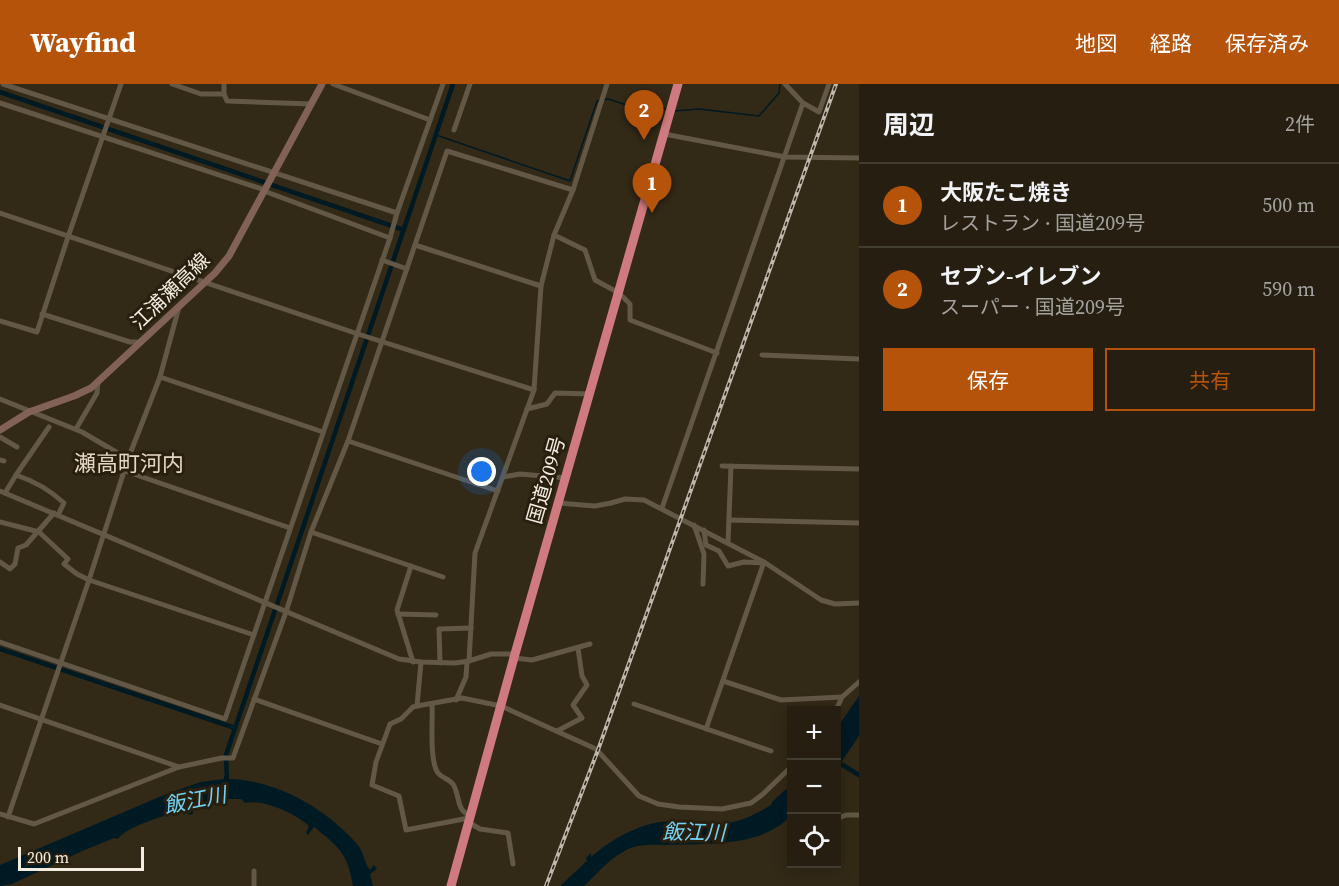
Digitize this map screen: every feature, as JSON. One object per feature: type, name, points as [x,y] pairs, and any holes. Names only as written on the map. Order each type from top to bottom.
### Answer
[{"type":"highway","name":"国道209号","points":[[451,886],[678,84]]},
{"type":"main road","name":"江浦瀬高線","points":[[0,430],[28,412],[74,396],[91,387],[206,281],[229,256],[322,84]]},
{"type":"street","points":[[3,84],[272,175],[397,213]]},
{"type":"street","points":[[0,321],[37,332],[120,84]]},
{"type":"street","points":[[172,84],[201,94],[224,94]]},
{"type":"street","points":[[224,84],[227,101],[311,104]]},
{"type":"street","points":[[333,84],[430,120]]},
{"type":"street","points":[[0,642],[225,719],[443,84]]},
{"type":"street","points":[[454,130],[470,84]]},
{"type":"street","points":[[456,700],[466,677],[475,553],[534,390],[541,286],[554,235],[573,190],[607,84]]},
{"type":"street","points":[[786,84],[803,103],[819,112],[829,84]]},
{"type":"street","points":[[0,103],[264,190],[390,238]]},
{"type":"street","points":[[662,508],[803,103]]},
{"type":"street","points":[[664,134],[785,157],[859,158]]},
{"type":"street","points":[[0,814],[34,824],[179,767],[222,758],[233,758],[286,612],[311,532],[348,441],[405,268],[447,151],[573,190]]},
{"type":"street","points":[[0,213],[381,342],[534,390]]},
{"type":"street","points":[[554,235],[585,250],[595,280],[619,293],[630,304],[630,320],[717,353]]},
{"type":"street","points":[[415,245],[541,286]]},
{"type":"street","points":[[383,260],[405,268]]},
{"type":"street","points":[[8,817],[128,459],[159,377],[180,306]]},
{"type":"street","points":[[42,314],[130,342],[140,342]]},
{"type":"street","points":[[762,355],[859,359]]},
{"type":"street","points":[[159,377],[323,432]]},
{"type":"street","points":[[76,429],[97,393],[98,381]]},
{"type":"street","points":[[527,409],[547,404],[555,393],[590,394]]},
{"type":"street","points":[[0,399],[28,412],[76,429],[128,459]]},
{"type":"street","points":[[49,427],[3,492],[399,659],[440,663],[468,661],[491,654],[532,660],[590,644]]},
{"type":"street","points":[[0,437],[18,447]]},
{"type":"street","points":[[348,441],[498,491]]},
{"type":"street","points":[[722,466],[859,469]]},
{"type":"street","points":[[728,543],[731,466]]},
{"type":"street","points":[[124,471],[290,528]]},
{"type":"street","points":[[503,477],[520,474],[566,478]]},
{"type":"street","points":[[0,562],[10,569],[15,564],[18,548],[26,545],[64,503],[55,494],[16,475]]},
{"type":"street","points":[[558,503],[595,506],[620,499],[644,500],[764,562],[821,600],[835,604],[859,603]]},
{"type":"street","points":[[729,520],[859,523]]},
{"type":"street","points":[[0,522],[39,532],[68,559],[64,564],[89,580],[254,635]]},
{"type":"street","points":[[694,525],[704,554],[703,584]]},
{"type":"street","points":[[704,530],[706,545],[719,551],[728,566],[744,562],[764,562]]},
{"type":"street","points":[[311,532],[443,577]]},
{"type":"street","points":[[706,729],[764,562]]},
{"type":"street","points":[[411,566],[397,610],[413,662]]},
{"type":"street","points":[[398,614],[436,615]]},
{"type":"street","points":[[440,663],[439,629],[471,628]]},
{"type":"street","points":[[557,731],[582,718],[573,705],[587,685],[582,676],[578,648]]},
{"type":"street","points":[[417,706],[422,662]]},
{"type":"street","points":[[723,681],[781,700],[842,697]]},
{"type":"street","points":[[838,706],[842,697],[859,682]]},
{"type":"street","points":[[469,818],[406,830],[399,796],[372,785],[376,762],[390,724],[401,720],[413,707],[468,698],[501,706],[601,752],[639,796],[668,805],[722,809],[740,806],[757,799],[787,771]]},
{"type":"street","points":[[254,699],[382,744]]},
{"type":"street","points":[[432,704],[435,768],[442,777],[453,784],[464,813],[480,829],[508,833],[513,864]]},
{"type":"street","points":[[634,704],[771,751]]},
{"type":"street","points":[[0,705],[179,767]]},
{"type":"street","points":[[841,817],[859,815]]},
{"type":"street","points":[[254,871],[254,886]]},
{"type":"water","points":[[859,696],[859,736],[841,762],[841,760],[841,722]]},
{"type":"water","name":"飯江川","points":[[224,776],[283,791],[332,820],[358,845],[370,870],[374,865],[377,869],[370,874],[373,886],[353,886],[348,866],[341,852],[314,827],[308,835],[306,833],[309,826],[287,812],[261,803],[245,803],[241,799],[228,799],[192,806],[193,814],[189,815],[186,809],[149,821],[123,834],[118,839],[114,838],[80,852],[12,884],[0,886],[0,865],[164,795],[201,782],[224,779]]},
{"type":"water","name":"飯江川","points":[[787,789],[787,819],[764,834],[732,842],[634,847],[613,858],[584,886],[560,886],[587,861],[586,858],[591,853],[591,857],[609,843],[641,827],[674,821],[734,822],[757,813],[771,805]]},
{"type":"waterway","points":[[227,782],[226,755],[453,84]]},
{"type":"waterway","points":[[674,111],[699,109],[759,116],[779,93],[780,84]]},
{"type":"waterway","points":[[0,92],[404,230]]},
{"type":"waterway","points":[[604,100],[608,99],[646,111],[666,109]]},
{"type":"waterway","points":[[436,135],[570,181],[597,101],[599,101]]},
{"type":"waterway","points":[[0,649],[235,728]]},
{"type":"waterway","points":[[841,764],[859,775]]},
{"type":"railway","points":[[546,886],[598,750],[836,84]]},
{"type":"place","name":"セブン-イレブン","points":[[644,140]]},
{"type":"place","name":"大阪たこ焼き","points":[[652,213]]},
{"type":"district","name":"瀬高町河内","points":[[129,463]]}]
